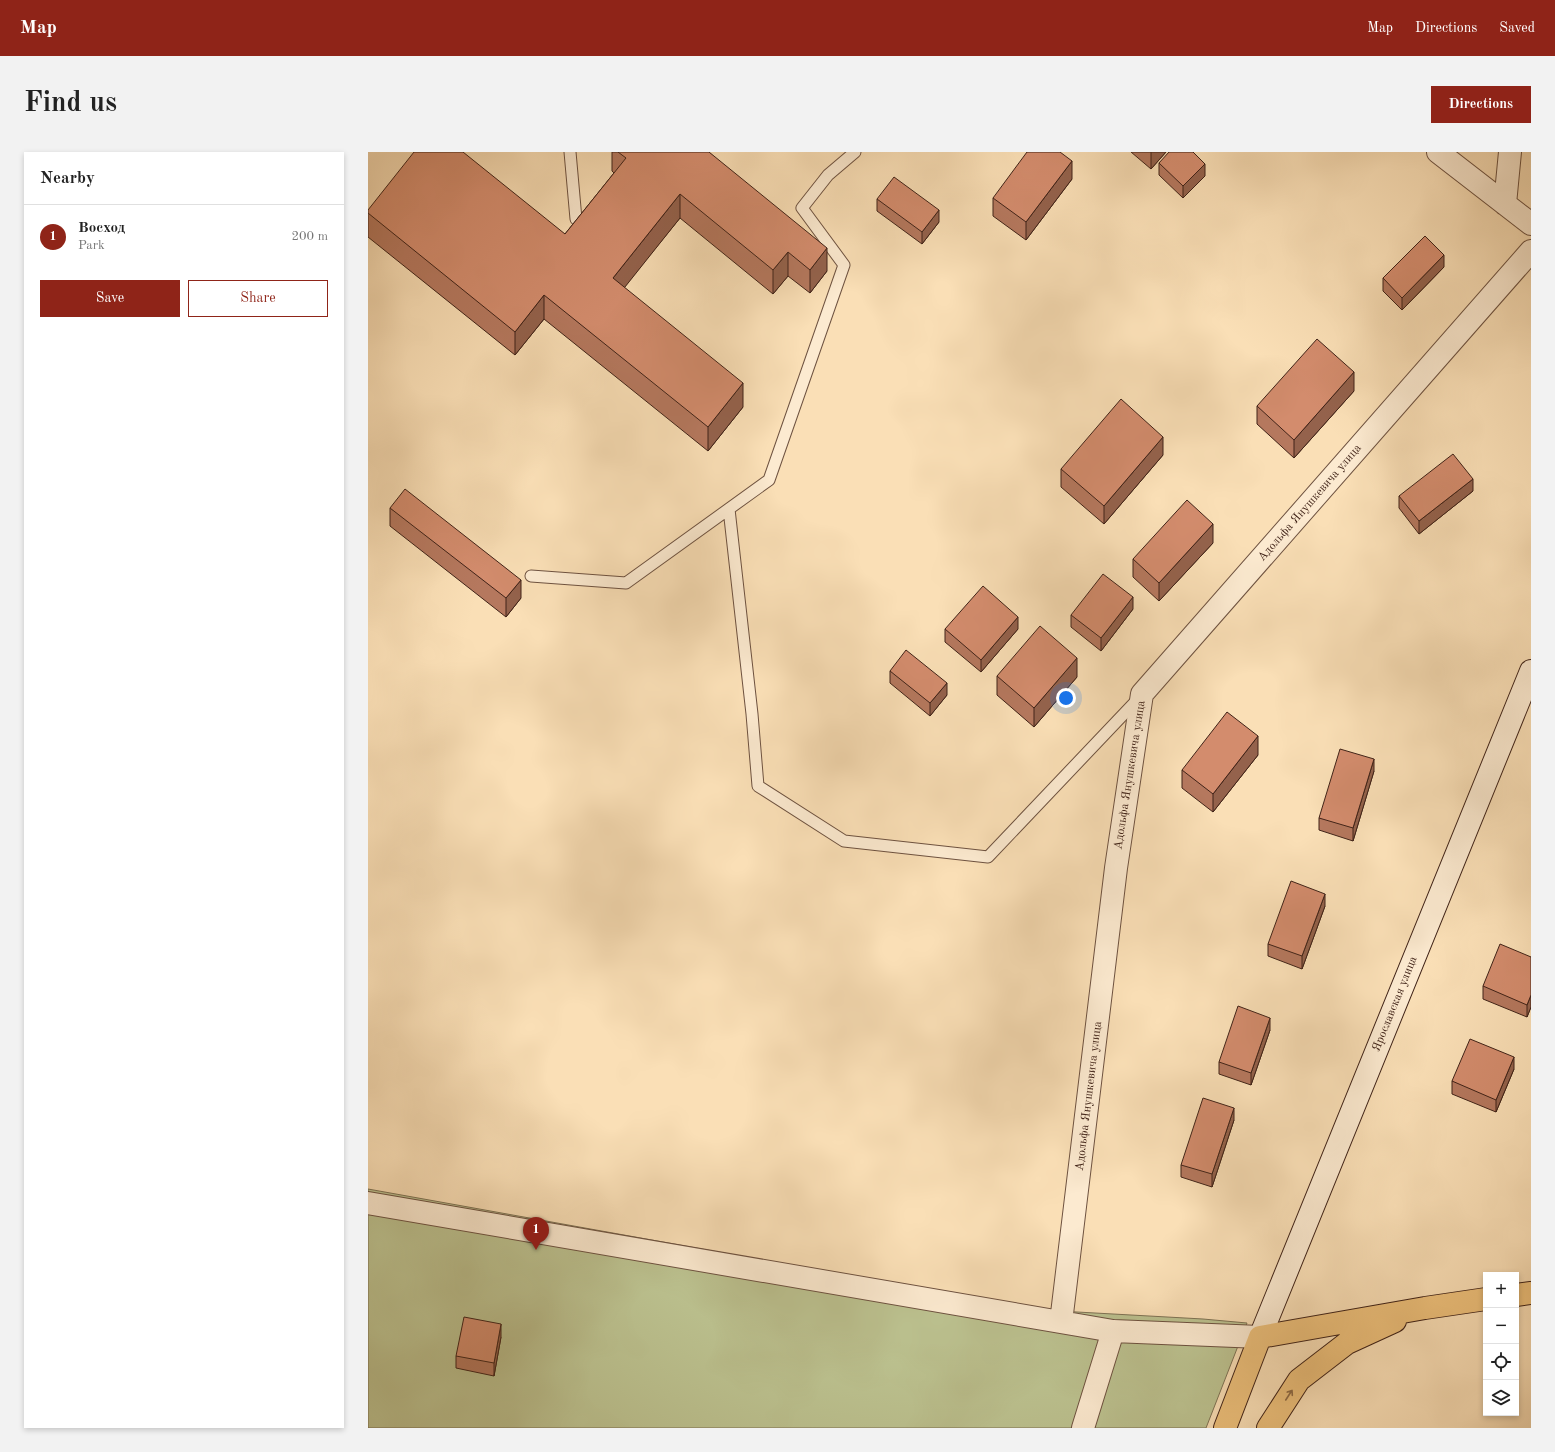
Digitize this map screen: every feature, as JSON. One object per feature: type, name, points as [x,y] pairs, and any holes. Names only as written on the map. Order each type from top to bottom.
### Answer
[{"type":"highway","points":[[1519,1295],[1531,1293]]},
{"type":"highway","points":[[1225,1428],[1260,1337],[1483,1299]]},
{"type":"highway","points":[[1268,1428],[1299,1380],[1347,1343],[1425,1308]]},
{"type":"street","points":[[1438,152],[1531,224]]},
{"type":"street","points":[[1505,204],[1510,152]]},
{"type":"street","name":"Адольфа Янушкевича улица","points":[[1061,1322],[1116,868],[1142,694],[1531,251]]},
{"type":"street","name":"Ярославская улица","points":[[1260,1337],[1531,671]]},
{"type":"street","points":[[368,1203],[1113,1332],[1260,1337]]},
{"type":"street","points":[[1083,1428],[1113,1332]]},
{"type":"lane","points":[[570,152],[576,219]]},
{"type":"lane","points":[[531,576],[626,583],[769,480],[844,265],[802,208],[828,175],[855,152]]},
{"type":"lane","points":[[729,509],[752,714],[758,786],[844,841],[988,857],[1142,694]]},
{"type":"green space","points":[[368,1189],[1041,1310],[1203,1319],[1247,1323],[1206,1428],[368,1428]]},
{"type":"building","points":[[414,152],[463,152],[565,234],[626,158],[618,152],[709,152],[827,248],[810,270],[788,252],[773,270],[680,194],[613,278],[743,383],[708,427],[544,295],[515,332],[368,213],[368,210]]},
{"type":"building","points":[[1027,152],[1060,152],[1072,161],[1026,222],[993,198]]},
{"type":"building","points":[[1169,152],[1193,152],[1205,164],[1183,186],[1159,163]]},
{"type":"building","points":[[894,177],[939,210],[922,232],[877,199]]},
{"type":"building","points":[[1425,236],[1444,255],[1402,298],[1383,278]]},
{"type":"building","points":[[1317,339],[1354,372],[1294,440],[1257,406]]},
{"type":"building","points":[[1121,399],[1163,437],[1104,506],[1061,469]]},
{"type":"building","points":[[1453,454],[1473,479],[1419,521],[1399,496]]},
{"type":"building","points":[[405,489],[521,580],[506,598],[390,508]]},
{"type":"building","points":[[1187,500],[1213,524],[1159,583],[1133,559]]},
{"type":"building","points":[[1103,574],[1133,597],[1101,638],[1071,615]]},
{"type":"building","points":[[983,586],[1018,617],[981,660],[945,629]]},
{"type":"building","points":[[1040,626],[1077,658],[1034,708],[997,676]]},
{"type":"building","points":[[906,650],[947,683],[930,703],[890,671]]},
{"type":"building","points":[[1227,712],[1258,736],[1213,794],[1182,770]]},
{"type":"building","points":[[1340,749],[1374,759],[1353,828],[1319,818]]},
{"type":"building","points":[[1291,881],[1325,894],[1302,956],[1268,944]]},
{"type":"building","points":[[1500,944],[1531,957],[1531,995],[1527,1005],[1483,986]]},
{"type":"building","points":[[1238,1006],[1270,1018],[1251,1073],[1219,1062]]},
{"type":"building","points":[[1470,1039],[1514,1057],[1496,1100],[1452,1081]]},
{"type":"building","points":[[1203,1098],[1234,1108],[1212,1174],[1181,1165]]},
{"type":"building","points":[[464,1317],[501,1324],[494,1363],[456,1356]]},
{"type":"place","name":"Восход","points":[[536,1250]]}]
